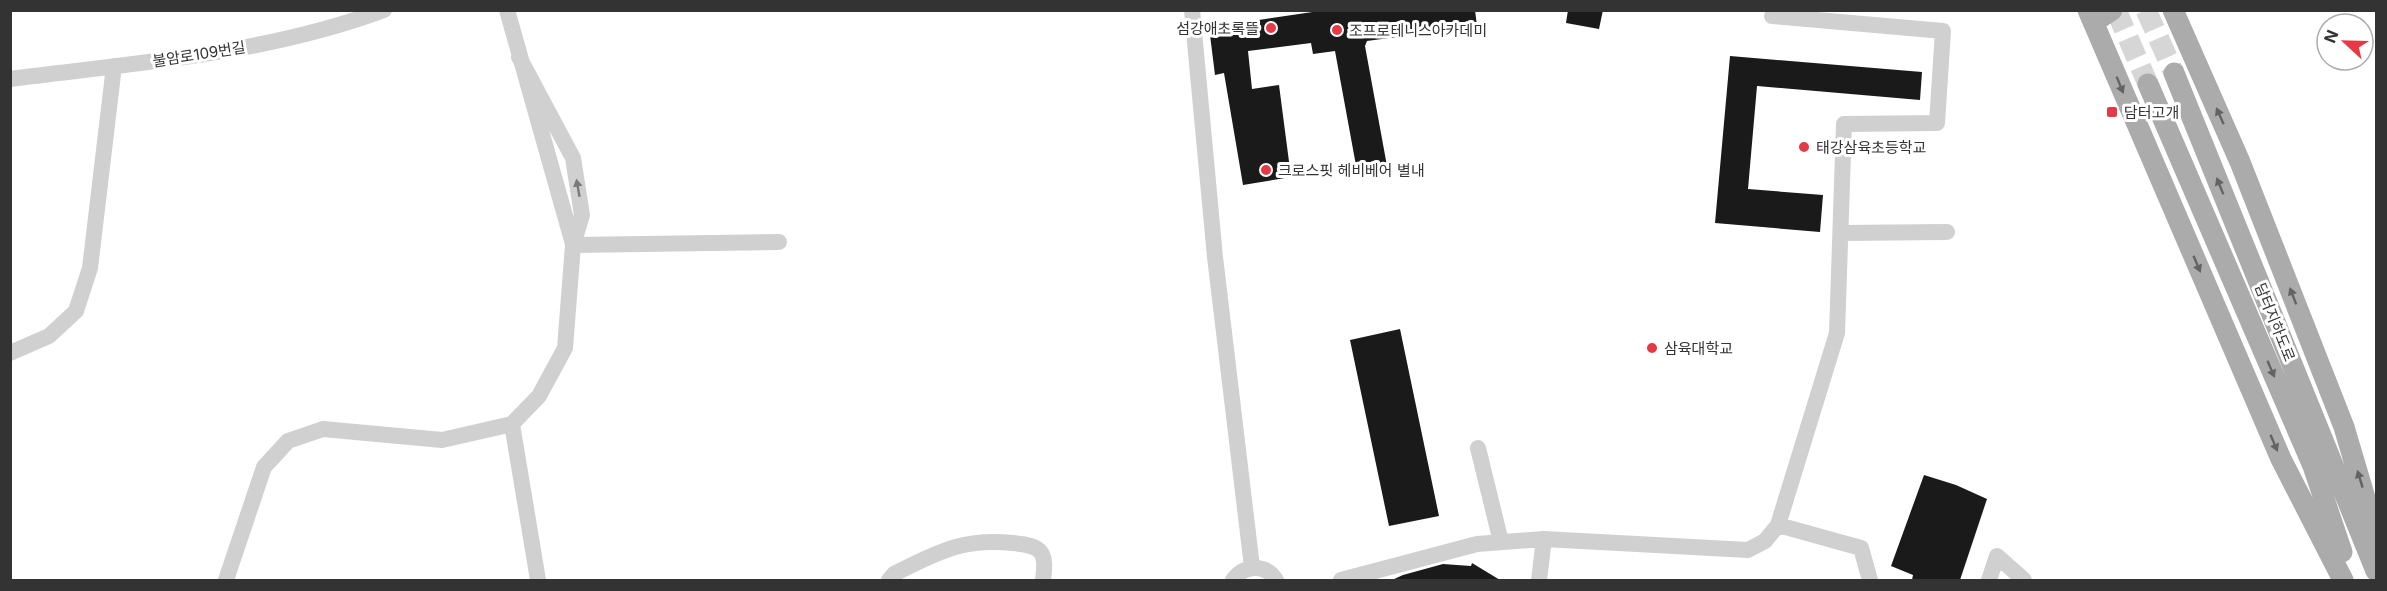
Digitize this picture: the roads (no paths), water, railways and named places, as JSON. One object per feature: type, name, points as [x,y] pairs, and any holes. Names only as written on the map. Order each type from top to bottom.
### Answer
[{"type":"main road","points":[[2170,11],[2240,162],[2344,428],[2376,536]]},
{"type":"main road","points":[[2098,16],[2281,459],[2343,580]]},
{"type":"main road","name":"담터지하도로","points":[[2174,73],[2376,571]]},
{"type":"main road","name":"담터지하도로","points":[[2148,84],[2313,466],[2352,580]]},
{"type":"street","name":"불암로109번길","points":[[10,79],[223,52],[317,33],[384,10]]},
{"type":"street","points":[[507,10],[573,245]]},
{"type":"street","points":[[1196,11],[1215,257],[1252,567]]},
{"type":"street","points":[[1341,580],[1478,544],[1501,542],[1544,539],[1748,550],[1765,541],[1778,525],[1837,333],[1844,124],[1937,123],[1943,31],[1772,16]]},
{"type":"street","points":[[230,577],[264,467],[288,441],[323,429],[442,440],[512,424],[539,396],[565,348],[573,245],[582,215],[573,158],[519,57]]},
{"type":"street","points":[[10,353],[49,336],[76,311],[90,268],[114,66]]},
{"type":"street","points":[[1840,233],[1947,232]]},
{"type":"street","points":[[573,245],[778,242]]},
{"type":"street","points":[[512,424],[538,580]]},
{"type":"street","points":[[1478,448],[1501,542]]},
{"type":"street","points":[[1778,525],[1861,548],[1870,580]]},
{"type":"street","points":[[1539,580],[1544,539]]},
{"type":"street","points":[[889,580],[894,574],[955,546],[984,541],[1031,545],[1042,552],[1045,563],[1043,580]]},
{"type":"street","points":[[1989,580],[1996,556],[2024,580]]},
{"type":"street","points":[[1233,580],[1238,574],[1252,567],[1267,571],[1276,580]]},
{"type":"tunnel","points":[[2116,10],[2148,84]]},
{"type":"tunnel","points":[[2146,10],[2174,73]]},
{"type":"place","name":"섬강애초록뜰","points":[[1271,28]]},
{"type":"place","name":"조프로테니스아카데미","points":[[1337,30]]},
{"type":"place","name":"담터고개","points":[[2112,112]]},
{"type":"place","name":"태강삼육초등학교","points":[[1804,147]]},
{"type":"place","name":"크로스핏 헤비베어 별내","points":[[1266,170]]},
{"type":"place","name":"삼육대학교","points":[[1652,348]]}]
